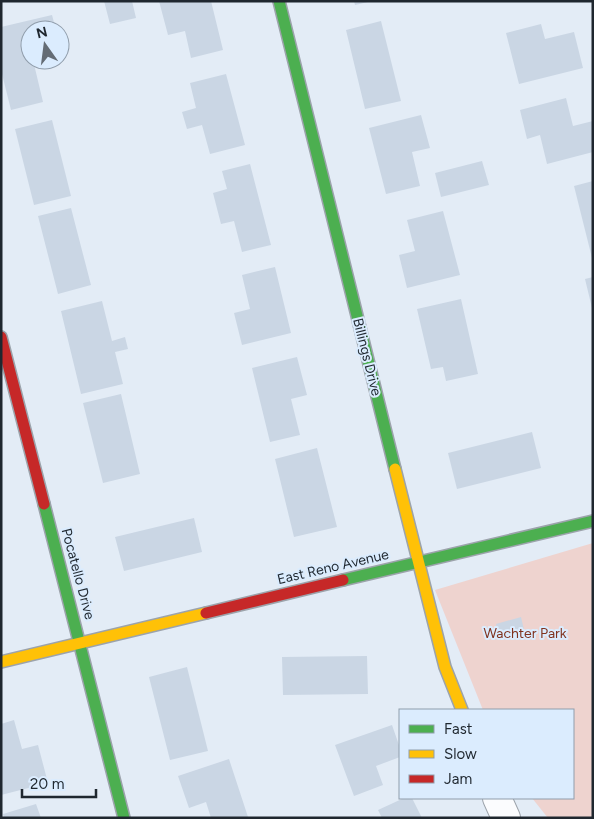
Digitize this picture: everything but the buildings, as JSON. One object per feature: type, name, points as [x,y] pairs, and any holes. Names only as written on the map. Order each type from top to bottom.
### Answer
[{"type":"street","name":"Billings Drive","points":[[279,1],[418,562],[446,667],[462,709]]},
{"type":"street","name":"Pocatello Drive","points":[[1,337],[124,818]]},
{"type":"street","name":"East Reno Avenue","points":[[1,662],[593,521]]},
{"type":"street","points":[[497,799],[506,818]]},
{"type":"green space","name":"Wachter Park","points":[[593,543],[593,818],[548,818],[533,799],[574,799],[574,709],[483,709],[435,590]]},
{"type":"traffic: fast","points":[[279,1],[395,469]]},
{"type":"traffic: fast","points":[[44,504],[124,818]]},
{"type":"traffic: fast","points":[[343,580],[593,521]]},
{"type":"traffic: slow","points":[[395,469],[445,667],[462,709]]},
{"type":"traffic: slow","points":[[1,662],[206,613]]},
{"type":"traffic: jam","points":[[1,337],[44,504]]},
{"type":"traffic: jam","points":[[206,613],[343,580]]}]
